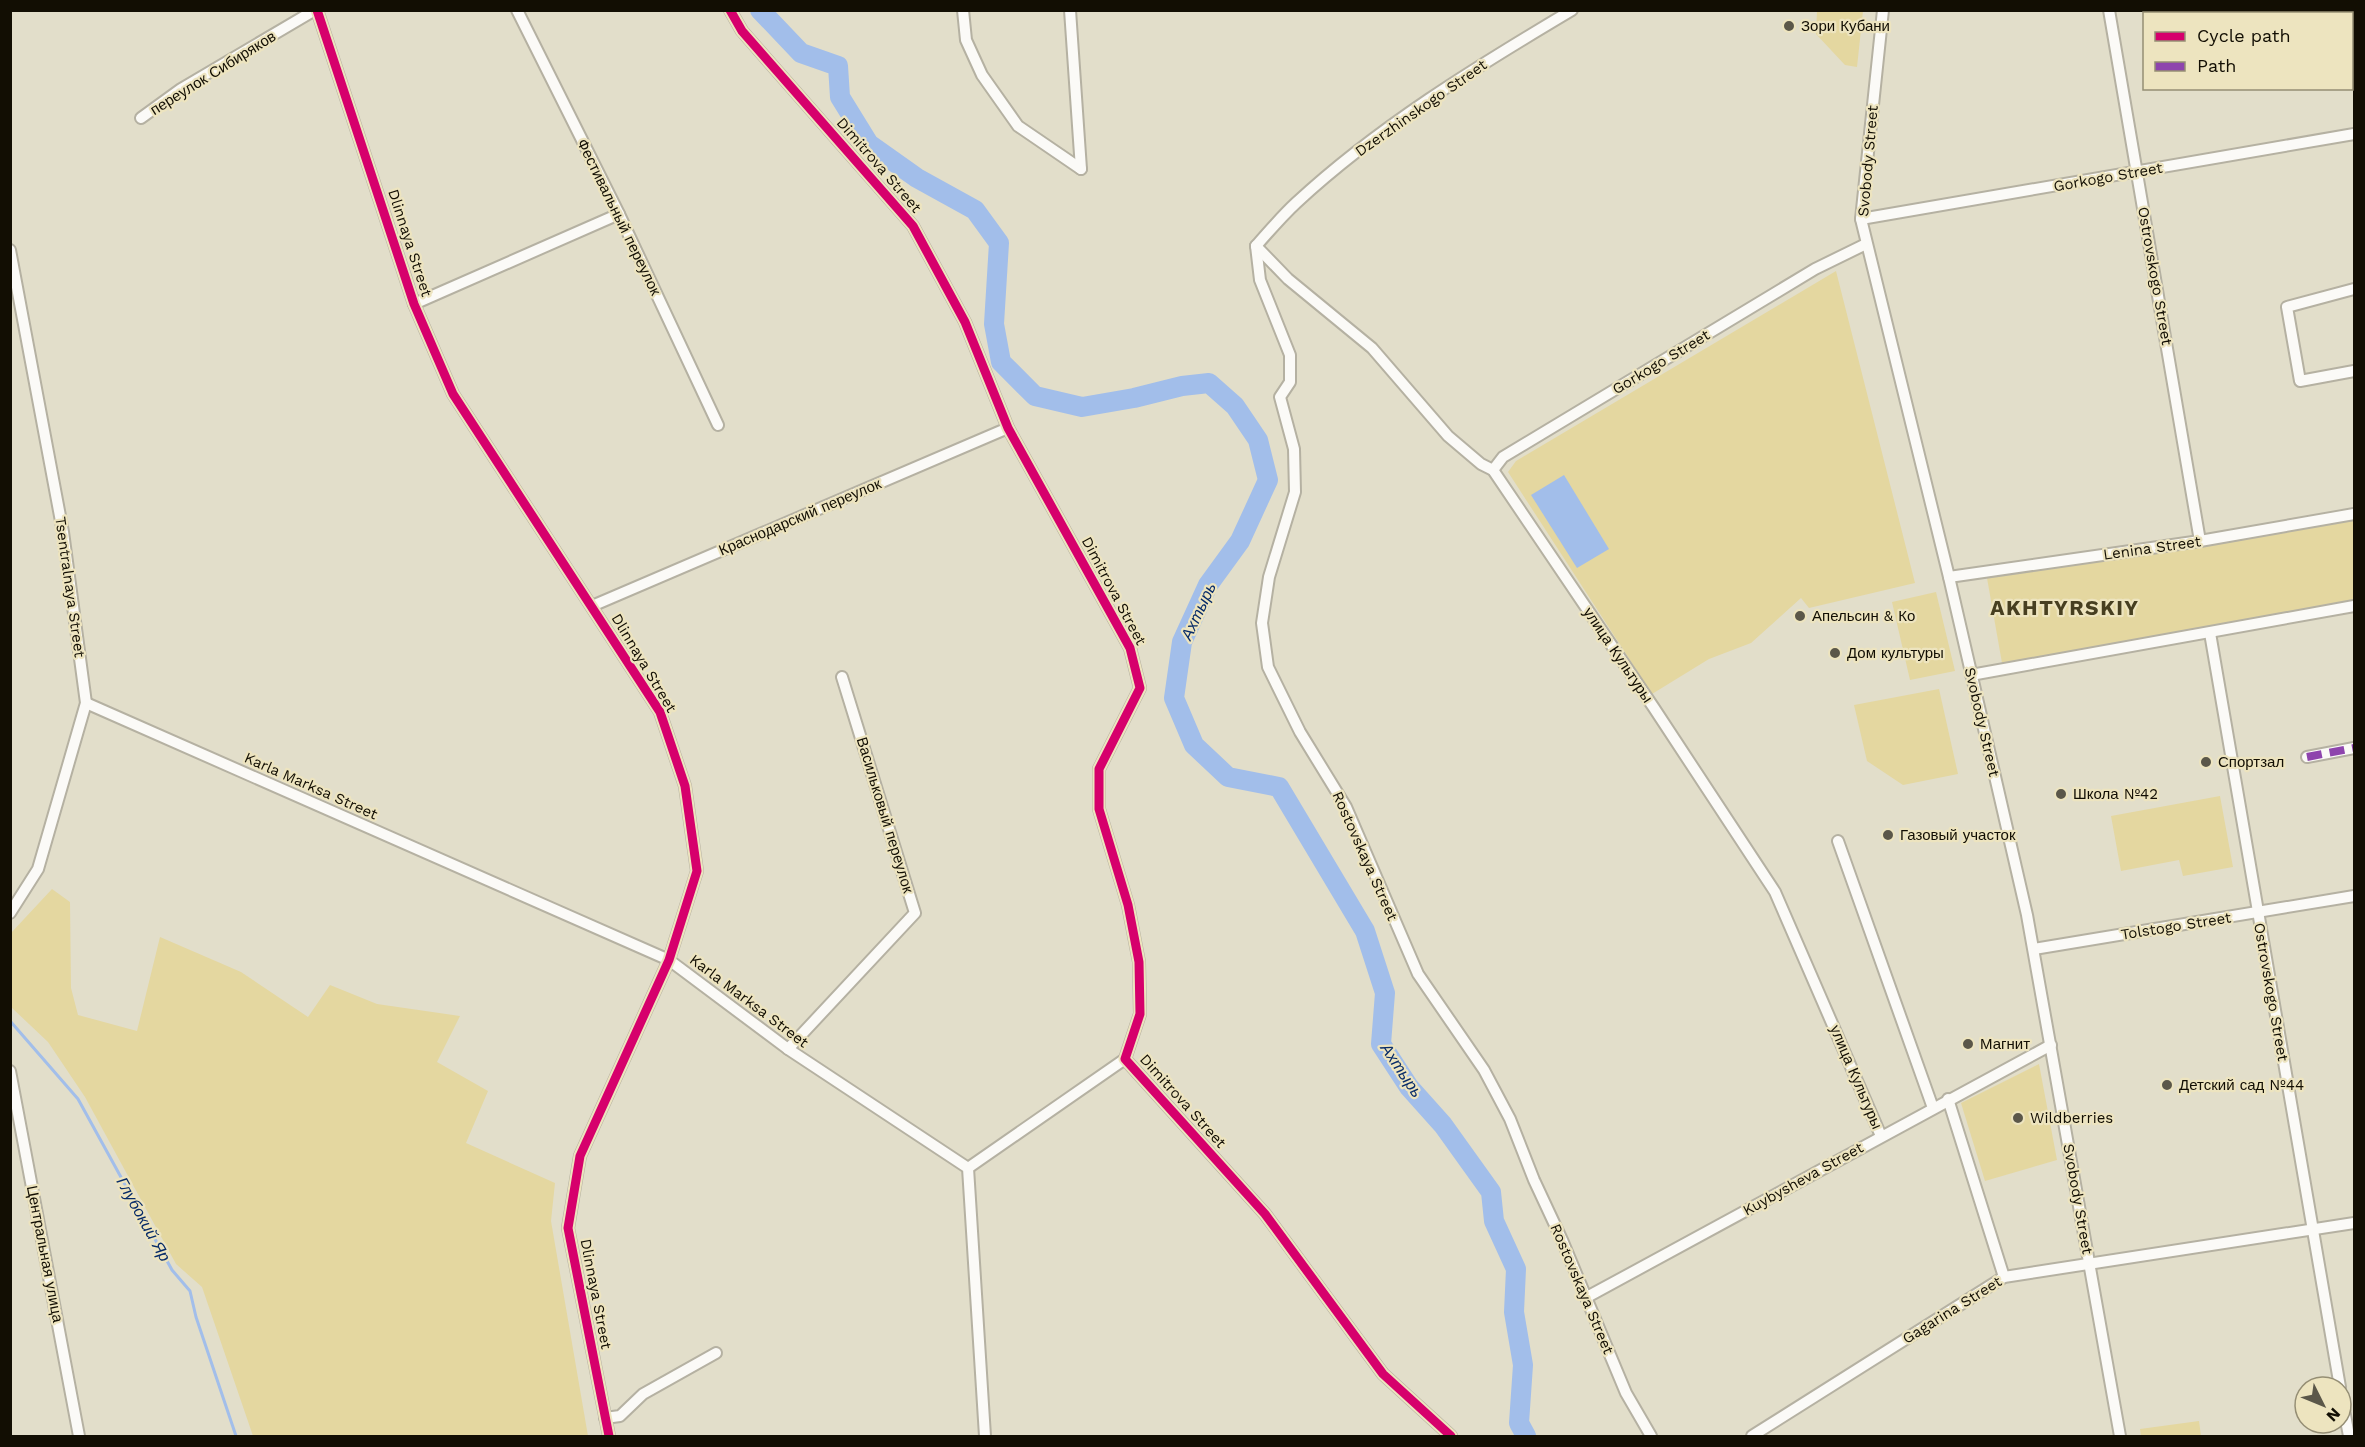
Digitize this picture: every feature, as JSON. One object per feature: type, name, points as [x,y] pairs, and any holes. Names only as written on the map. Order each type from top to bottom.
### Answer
[{"type":"street","name":"переулок Сибиряков","points":[[141,118],[181,89],[316,10]]},
{"type":"street","name":"Dlinnaya Street","points":[[316,10],[414,304],[453,394],[660,712],[685,786],[697,871],[669,960],[580,1156],[568,1228],[609,1437]]},
{"type":"street","name":"Фестивальный переулок","points":[[517,10],[619,214],[718,425]]},
{"type":"street","name":"Dimitrova Street","points":[[730,10],[742,32],[913,226],[965,322],[1008,428],[1130,648],[1140,688],[1099,769],[1099,809],[1128,905],[1138,963],[1140,1014],[1125,1059],[1265,1214],[1383,1374],[1451,1437]]},
{"type":"street","points":[[963,10],[966,40],[982,75],[1018,126],[1081,169],[1070,10]]},
{"type":"street","name":"Dzerzhinskogo Street","points":[[1256,246],[1296,203],[1379,134],[1503,51],[1572,10]]},
{"type":"street","name":"Svobody Street","points":[[1883,10],[1861,219],[1949,577],[2034,949],[2120,1437]]},
{"type":"street","name":"Ostrovskogo Street","points":[[2109,10],[2200,541]]},
{"type":"street","name":"Gorkogo Street","points":[[1861,219],[2355,135]]},
{"type":"street","points":[[414,304],[619,214]]},
{"type":"street","name":"Gorkogo Street","points":[[1493,470],[1503,457],[1815,269],[1866,244]]},
{"type":"street","name":"улица Культуры","points":[[1256,246],[1288,279],[1372,348],[1448,436],[1480,464],[1493,470],[1775,892],[1881,1136]]},
{"type":"street","name":"Rostovskaya Street","points":[[1256,246],[1260,280],[1290,355],[1290,382],[1280,397],[1294,449],[1295,492],[1269,577],[1262,623],[1268,667],[1300,732],[1346,807],[1418,974],[1484,1070],[1510,1119],[1626,1393],[1651,1437]]},
{"type":"street","name":"Tsentralnaya Street","points":[[10,250],[63,532],[86,704],[38,869],[10,913]]},
{"type":"street","points":[[2355,290],[2287,307],[2300,381],[2355,371]]},
{"type":"street","name":"Краснодарский переулок","points":[[592,606],[1008,428]]},
{"type":"street","name":"Lenina Street","points":[[1949,577],[2200,541],[2355,514]]},
{"type":"street","points":[[1971,675],[2355,606]]},
{"type":"street","name":"Ostrovskogo Street","points":[[2210,633],[2338,1375]]},
{"type":"street","name":"Васильковый переулок","points":[[788,1050],[915,913],[842,677]]},
{"type":"street","name":"Karla Marksa Street","points":[[86,704],[669,960],[788,1050],[968,1168]]},
{"type":"street","points":[[2307,757],[2355,748]]},
{"type":"street","points":[[1838,841],[1933,1108]]},
{"type":"street","name":"Tolstogo Street","points":[[2034,949],[2355,896]]},
{"type":"street","name":"Kuybysheva Street","points":[[1587,1297],[2051,1045]]},
{"type":"street","points":[[985,1437],[968,1168],[1125,1059]]},
{"type":"street","name":"Центральная улица","points":[[10,1071],[79,1437]]},
{"type":"street","points":[[1948,1099],[2004,1277]]},
{"type":"street","name":"Gagarina Street","points":[[1752,1437],[2004,1277],[2355,1223]]},
{"type":"street","points":[[605,1418],[620,1416],[643,1394],[716,1353]]},
{"type":"shaded area","points":[[1817,11],[1863,11],[1857,67],[1845,65],[1816,34]]},
{"type":"shaded area","points":[[1836,271],[1915,583],[1809,608],[1801,598],[1751,643],[1709,659],[1652,694],[1508,472],[1516,461]]},
{"type":"shaded area","points":[[2354,519],[2354,601],[2002,663],[1987,578]]},
{"type":"shaded area","points":[[1936,592],[1955,671],[1910,680],[1892,602]]},
{"type":"shaded area","points":[[1939,689],[1958,774],[1903,785],[1867,761],[1854,705]]},
{"type":"shaded area","points":[[2220,796],[2233,867],[2183,876],[2179,860],[2121,871],[2111,816]]},
{"type":"shaded area","points":[[52,889],[70,902],[71,988],[78,1015],[137,1031],[160,937],[241,972],[308,1017],[330,985],[377,1004],[460,1016],[437,1062],[488,1091],[466,1143],[555,1183],[551,1221],[588,1436],[253,1436],[202,1287],[176,1264],[85,1097],[48,1042],[11,1007],[11,933]]},
{"type":"shaded area","points":[[2039,1064],[2057,1160],[1985,1181],[1961,1103]]},
{"type":"shaded area","points":[[2199,1421],[2201,1436],[2141,1436],[2140,1429]]},
{"type":"water","points":[[1564,475],[1609,549],[1577,568],[1531,495]]},
{"type":"waterway","name":"Ахтырь","points":[[760,10],[801,53],[838,66],[840,97],[869,144],[917,178],[975,210],[999,243],[994,324],[1001,362],[1035,396],[1082,407],[1134,398],[1182,386],[1209,383],[1235,406],[1258,440],[1268,480],[1240,541],[1208,585],[1182,642],[1174,698],[1194,745],[1228,777],[1279,787],[1365,931],[1385,993],[1381,1044],[1409,1087],[1443,1125],[1491,1192],[1494,1221],[1516,1269],[1514,1312],[1523,1365],[1519,1423],[1526,1436]]},
{"type":"waterway","name":"Глубокий Яр","points":[[11,1022],[78,1099],[172,1270],[190,1291],[196,1317],[236,1436]]},
{"type":"marked path","points":[[2307,757],[2354,748]]},
{"type":"cycle path","points":[[317,10],[414,304],[453,394],[660,712],[685,786],[697,871],[669,960],[580,1156],[568,1228],[609,1436]]},
{"type":"cycle path","points":[[730,10],[742,31],[913,226],[965,322],[1008,428],[1130,648],[1140,688],[1099,769],[1099,809],[1128,905],[1139,962],[1140,1014],[1125,1059],[1265,1214],[1383,1374],[1451,1436]]},
{"type":"place","name":"Зори Кубани","points":[[1789,26]]},
{"type":"place","name":"Апельсин & Ко","points":[[1800,616]]},
{"type":"place","name":"Дом культуры","points":[[1835,653]]},
{"type":"place","name":"Спортзал","points":[[2206,762]]},
{"type":"place","name":"Школа №42","points":[[2061,794]]},
{"type":"place","name":"Газовый участок","points":[[1888,835]]},
{"type":"place","name":"Магнит","points":[[1968,1044]]},
{"type":"place","name":"Детский сад №44","points":[[2167,1085]]},
{"type":"place","name":"Wildberries","points":[[2018,1118]]},
{"type":"district","name":"AKHTYRSKIY","points":[[2065,608]]}]
